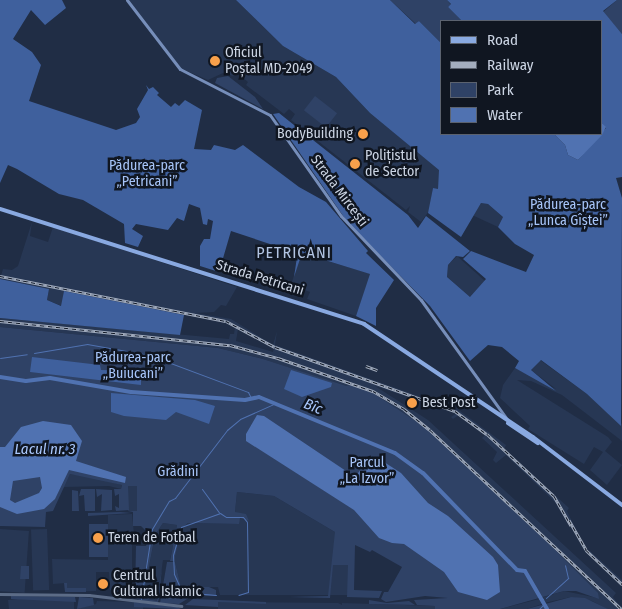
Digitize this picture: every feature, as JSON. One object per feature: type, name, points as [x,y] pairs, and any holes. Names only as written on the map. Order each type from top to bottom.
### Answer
[{"type":"main road","name":"Strada Mircești","points":[[127,0],[180,69],[270,115],[345,221],[431,312],[510,425]]},
{"type":"main road","name":"Strada Petricani","points":[[0,208],[355,320],[548,448],[622,505]]},
{"type":"main road","name":"Strada Petricani","points":[[493,411],[510,425],[548,448]]},
{"type":"street","points":[[0,594],[89,595],[181,606]]},
{"type":"shaded area","points":[[128,0],[236,0],[283,46],[336,77],[370,113],[440,170],[438,190],[433,188],[429,211],[421,222],[408,212],[410,206],[406,210],[291,120],[295,114],[289,109],[284,114],[246,85],[248,82],[237,73],[233,76],[223,73],[208,80],[180,68]]},
{"type":"shaded area","points":[[481,203],[488,204],[503,217],[498,227],[472,215]]},
{"type":"shaded area","points":[[32,222],[30,236],[48,242],[53,227],[237,287],[226,306],[221,305],[214,312],[195,313],[231,319],[273,345],[277,331],[275,345],[460,411],[506,445],[504,449],[569,508],[567,511],[585,549],[557,504],[506,455],[496,463],[493,460],[497,452],[482,438],[485,435],[468,421],[459,415],[453,419],[451,417],[457,413],[375,386],[428,420],[616,593],[613,597],[622,609],[607,609],[592,601],[571,597],[544,603],[541,598],[564,591],[598,598],[355,390],[263,359],[218,348],[0,327],[0,318],[229,339],[230,334],[234,334],[235,327],[219,319],[123,305],[64,291],[62,306],[47,300],[49,289],[0,279],[3,269],[12,270],[18,266]],"holes":[[[238,329],[274,348],[273,352],[236,341]]]},
{"type":"shaded area","points":[[301,253],[371,274],[356,316],[307,299],[310,292],[291,285]]},
{"type":"shaded area","points":[[457,256],[485,281],[471,298],[447,277],[448,265]]},
{"type":"shaded area","points":[[540,360],[587,394],[622,424],[622,441],[562,395],[531,381],[517,380],[608,437],[612,442],[605,451],[622,465],[607,485],[590,470],[603,452],[594,447],[584,464],[528,429],[530,426],[500,398],[503,385],[515,368],[556,389],[531,370]]},
{"type":"shaded area","points":[[70,474],[93,477],[122,485],[121,489],[109,486],[63,487]]},
{"type":"shaded area","points":[[128,486],[137,486],[137,511],[128,511]]},
{"type":"shaded area","points":[[237,492],[274,496],[335,532],[352,559],[351,595],[220,595],[218,587],[181,587],[175,562],[171,561],[181,529],[188,523],[238,524],[239,518],[249,521],[235,512]]},
{"type":"shaded area","points":[[132,514],[135,544],[132,544],[132,588],[112,588],[110,591],[109,572],[96,572],[96,591],[66,592],[66,583],[53,584],[52,559],[108,560],[108,515]]},
{"type":"shaded area","points":[[163,523],[177,525],[170,560],[163,560],[157,601],[143,598],[155,535]]},
{"type":"shaded area","points":[[0,529],[29,531],[25,593],[0,591]]},
{"type":"shaded area","points":[[47,529],[49,590],[33,591],[31,530]]},
{"type":"shaded area","points":[[587,551],[590,551],[622,580],[622,585]]},
{"type":"shaded area","points":[[26,598],[74,601],[74,609],[9,609],[8,600]]},
{"type":"shaded area","points":[[539,599],[542,604],[527,609],[500,609]]},
{"type":"shaded area","points":[[97,601],[134,602],[134,607],[143,606],[143,609],[76,609],[96,604]]},
{"type":"shaded area","points":[[218,602],[435,606],[435,609],[218,609]]},
{"type":"green space","name":"Pădurea-parc „Petricani”","points":[[0,0],[62,0],[66,8],[45,25],[31,10],[13,39],[32,52],[41,65],[29,101],[116,130],[136,123],[140,117],[137,109],[148,90],[146,85],[149,89],[153,87],[159,93],[157,95],[171,107],[175,103],[179,106],[185,100],[202,110],[194,149],[211,150],[214,145],[235,150],[243,145],[299,187],[326,202],[368,251],[366,253],[394,280],[376,308],[376,326],[356,316],[370,274],[302,253],[294,277],[297,257],[291,251],[231,231],[219,272],[200,266],[200,246],[204,239],[210,239],[213,221],[208,219],[207,225],[203,224],[200,208],[189,204],[184,221],[177,218],[168,230],[136,224],[132,229],[143,236],[138,247],[125,243],[124,224],[83,200],[59,194],[17,169],[8,165],[0,183]]},
{"type":"green space","name":"Pădurea-parc „Lunca Gîștei”","points":[[236,0],[390,0],[415,24],[419,21],[440,42],[440,135],[555,135],[565,145],[568,155],[578,160],[600,135],[602,135],[606,128],[602,123],[602,20],[461,20],[448,7],[451,4],[447,0],[617,0],[603,11],[622,34],[622,177],[616,178],[622,198],[621,426],[587,394],[541,360],[531,370],[556,391],[515,368],[519,361],[502,347],[488,345],[470,361],[430,306],[348,223],[273,114],[279,113],[408,215],[418,228],[426,216],[470,251],[463,257],[456,256],[448,265],[447,277],[470,297],[486,279],[463,259],[471,251],[526,272],[534,255],[515,244],[498,227],[503,217],[488,204],[481,203],[461,237],[428,213],[433,188],[438,189],[439,170],[370,113],[336,77],[283,46]]},
{"type":"green space","points":[[390,0],[447,0],[451,5],[448,7],[461,20],[440,20],[440,42],[419,21],[416,24]]},
{"type":"green space","points":[[617,0],[622,0],[622,34],[603,12]]},
{"type":"green space","points":[[228,76],[255,97],[263,109],[215,83],[217,78]]},
{"type":"green space","points":[[315,96],[337,113],[326,127],[304,110]]},
{"type":"green space","points":[[0,279],[49,289],[47,300],[61,306],[64,291],[184,315],[180,335],[0,318]]},
{"type":"green space","name":"Parcul „La Izvor”","points":[[0,327],[218,348],[263,359],[346,386],[353,385],[373,393],[426,428],[552,547],[598,593],[599,599],[576,591],[564,591],[500,609],[435,609],[435,606],[417,605],[414,600],[448,598],[425,596],[386,602],[381,599],[384,592],[388,592],[402,567],[372,550],[370,552],[355,545],[354,590],[382,591],[379,598],[347,597],[348,565],[333,565],[330,598],[289,597],[328,596],[335,532],[274,496],[237,492],[235,512],[246,514],[249,521],[240,518],[239,524],[188,523],[181,529],[174,561],[170,561],[177,525],[163,523],[155,535],[143,598],[157,601],[162,567],[158,602],[140,601],[135,596],[136,546],[146,546],[149,534],[141,526],[133,526],[133,512],[128,511],[137,511],[137,486],[128,486],[129,510],[116,511],[115,506],[119,508],[119,494],[115,496],[114,489],[121,489],[122,485],[70,474],[53,511],[46,512],[45,527],[0,526]]},
{"type":"green space","points":[[32,357],[100,365],[101,370],[141,371],[141,385],[30,372]]},
{"type":"green space","points":[[291,370],[332,383],[331,387],[302,397],[284,389]]},
{"type":"green space","points":[[111,393],[195,400],[215,406],[209,424],[176,412],[166,420],[124,416],[111,412]]},
{"type":"green space","points":[[81,489],[95,489],[95,511],[85,511],[84,495],[79,496]]},
{"type":"green space","points":[[96,489],[112,490],[112,510],[101,511],[102,494],[97,497]]},
{"type":"green space","points":[[72,490],[78,491],[79,511],[72,511]]},
{"type":"green space","points":[[120,512],[132,513],[88,516],[88,513]]},
{"type":"green space","name":"Teren de Fotbal","points":[[89,524],[108,524],[108,557],[89,557]]},
{"type":"green space","points":[[167,562],[175,562],[181,587],[209,587],[216,590],[216,596],[192,596],[179,604],[160,603]]},
{"type":"green space","points":[[21,566],[29,566],[29,579],[20,579]]},
{"type":"green space","points":[[64,583],[67,583],[67,588],[86,588],[86,592],[65,592]]},
{"type":"green space","points":[[114,587],[132,590],[132,597],[114,596]]},
{"type":"green space","points":[[11,596],[75,597],[76,602],[11,599]]},
{"type":"green space","points":[[79,597],[93,598],[94,605],[77,609]]},
{"type":"green space","points":[[571,597],[585,598],[608,609],[527,609]]},
{"type":"green space","points":[[193,599],[266,602],[266,604],[218,602],[218,607],[185,605]]},
{"type":"green space","points":[[369,600],[387,603],[409,601],[415,605],[369,604]]},
{"type":"green space","points":[[134,602],[181,609],[130,607],[134,607]]},
{"type":"water","points":[[602,123],[606,127],[602,135]]},
{"type":"water","points":[[555,135],[602,135],[578,160],[568,155],[565,145]]},
{"type":"water","points":[[257,415],[264,416],[352,475],[356,476],[363,466],[373,461],[384,462],[401,473],[428,503],[448,516],[493,557],[498,565],[500,592],[487,600],[458,592],[444,572],[404,544],[392,543],[379,538],[354,510],[246,441],[246,434]]},
{"type":"water","name":"Lacul nr. 3","points":[[43,421],[71,425],[82,441],[76,461],[126,477],[125,483],[69,470],[55,499],[44,509],[17,514],[0,507],[0,447],[5,447],[21,427]],"holes":[[[40,477],[42,488],[39,493],[15,503],[10,500],[13,481]]]},
{"type":"waterway","points":[[34,353],[87,344],[149,355],[248,392],[251,398]]},
{"type":"waterway","points":[[0,358],[27,354]]},
{"type":"waterway","name":"Bîc","points":[[0,377],[26,381],[50,378],[131,392],[245,400],[259,397],[395,453],[423,473],[517,570],[525,571],[547,609]]},
{"type":"waterway","points":[[141,599],[152,529],[169,501],[175,498],[227,430],[240,419],[276,403]]},
{"type":"waterway","points":[[202,489],[219,512]]},
{"type":"waterway","points":[[216,595],[182,592],[174,574],[173,555],[181,527],[220,513],[226,517],[243,517],[247,522],[248,592],[238,595]]},
{"type":"waterway","points":[[546,598],[568,578],[565,565]]},
{"type":"waterway","points":[[539,609],[543,605]]},
{"type":"railway","points":[[0,276],[226,321],[275,347],[455,411],[487,434],[554,496],[571,525]]},
{"type":"railway","points":[[0,321],[230,345],[278,358],[373,391],[404,409],[430,430],[621,609]]},
{"type":"railway","points":[[366,366],[377,370]]},
{"type":"railway","points":[[569,520],[586,550],[622,584]]},
{"type":"place","name":"Oficiul Poștal MD-2049","points":[[215,61]]},
{"type":"place","name":"BodyBuilding","points":[[363,134]]},
{"type":"place","name":"Polițistul de Sector","points":[[355,164]]},
{"type":"place","name":"Best Post","points":[[412,403]]},
{"type":"place","name":"Teren de Fotbal","points":[[98,538]]},
{"type":"place","name":"Centrul Cultural Islamic","points":[[103,584]]},
{"type":"district","name":"PETRICANI","points":[[294,253]]},
{"type":"park label","name":"Pădurea-parc „Buiucani”","points":[[133,366]]},
{"type":"park label","name":"Grădini","points":[[178,472]]}]
